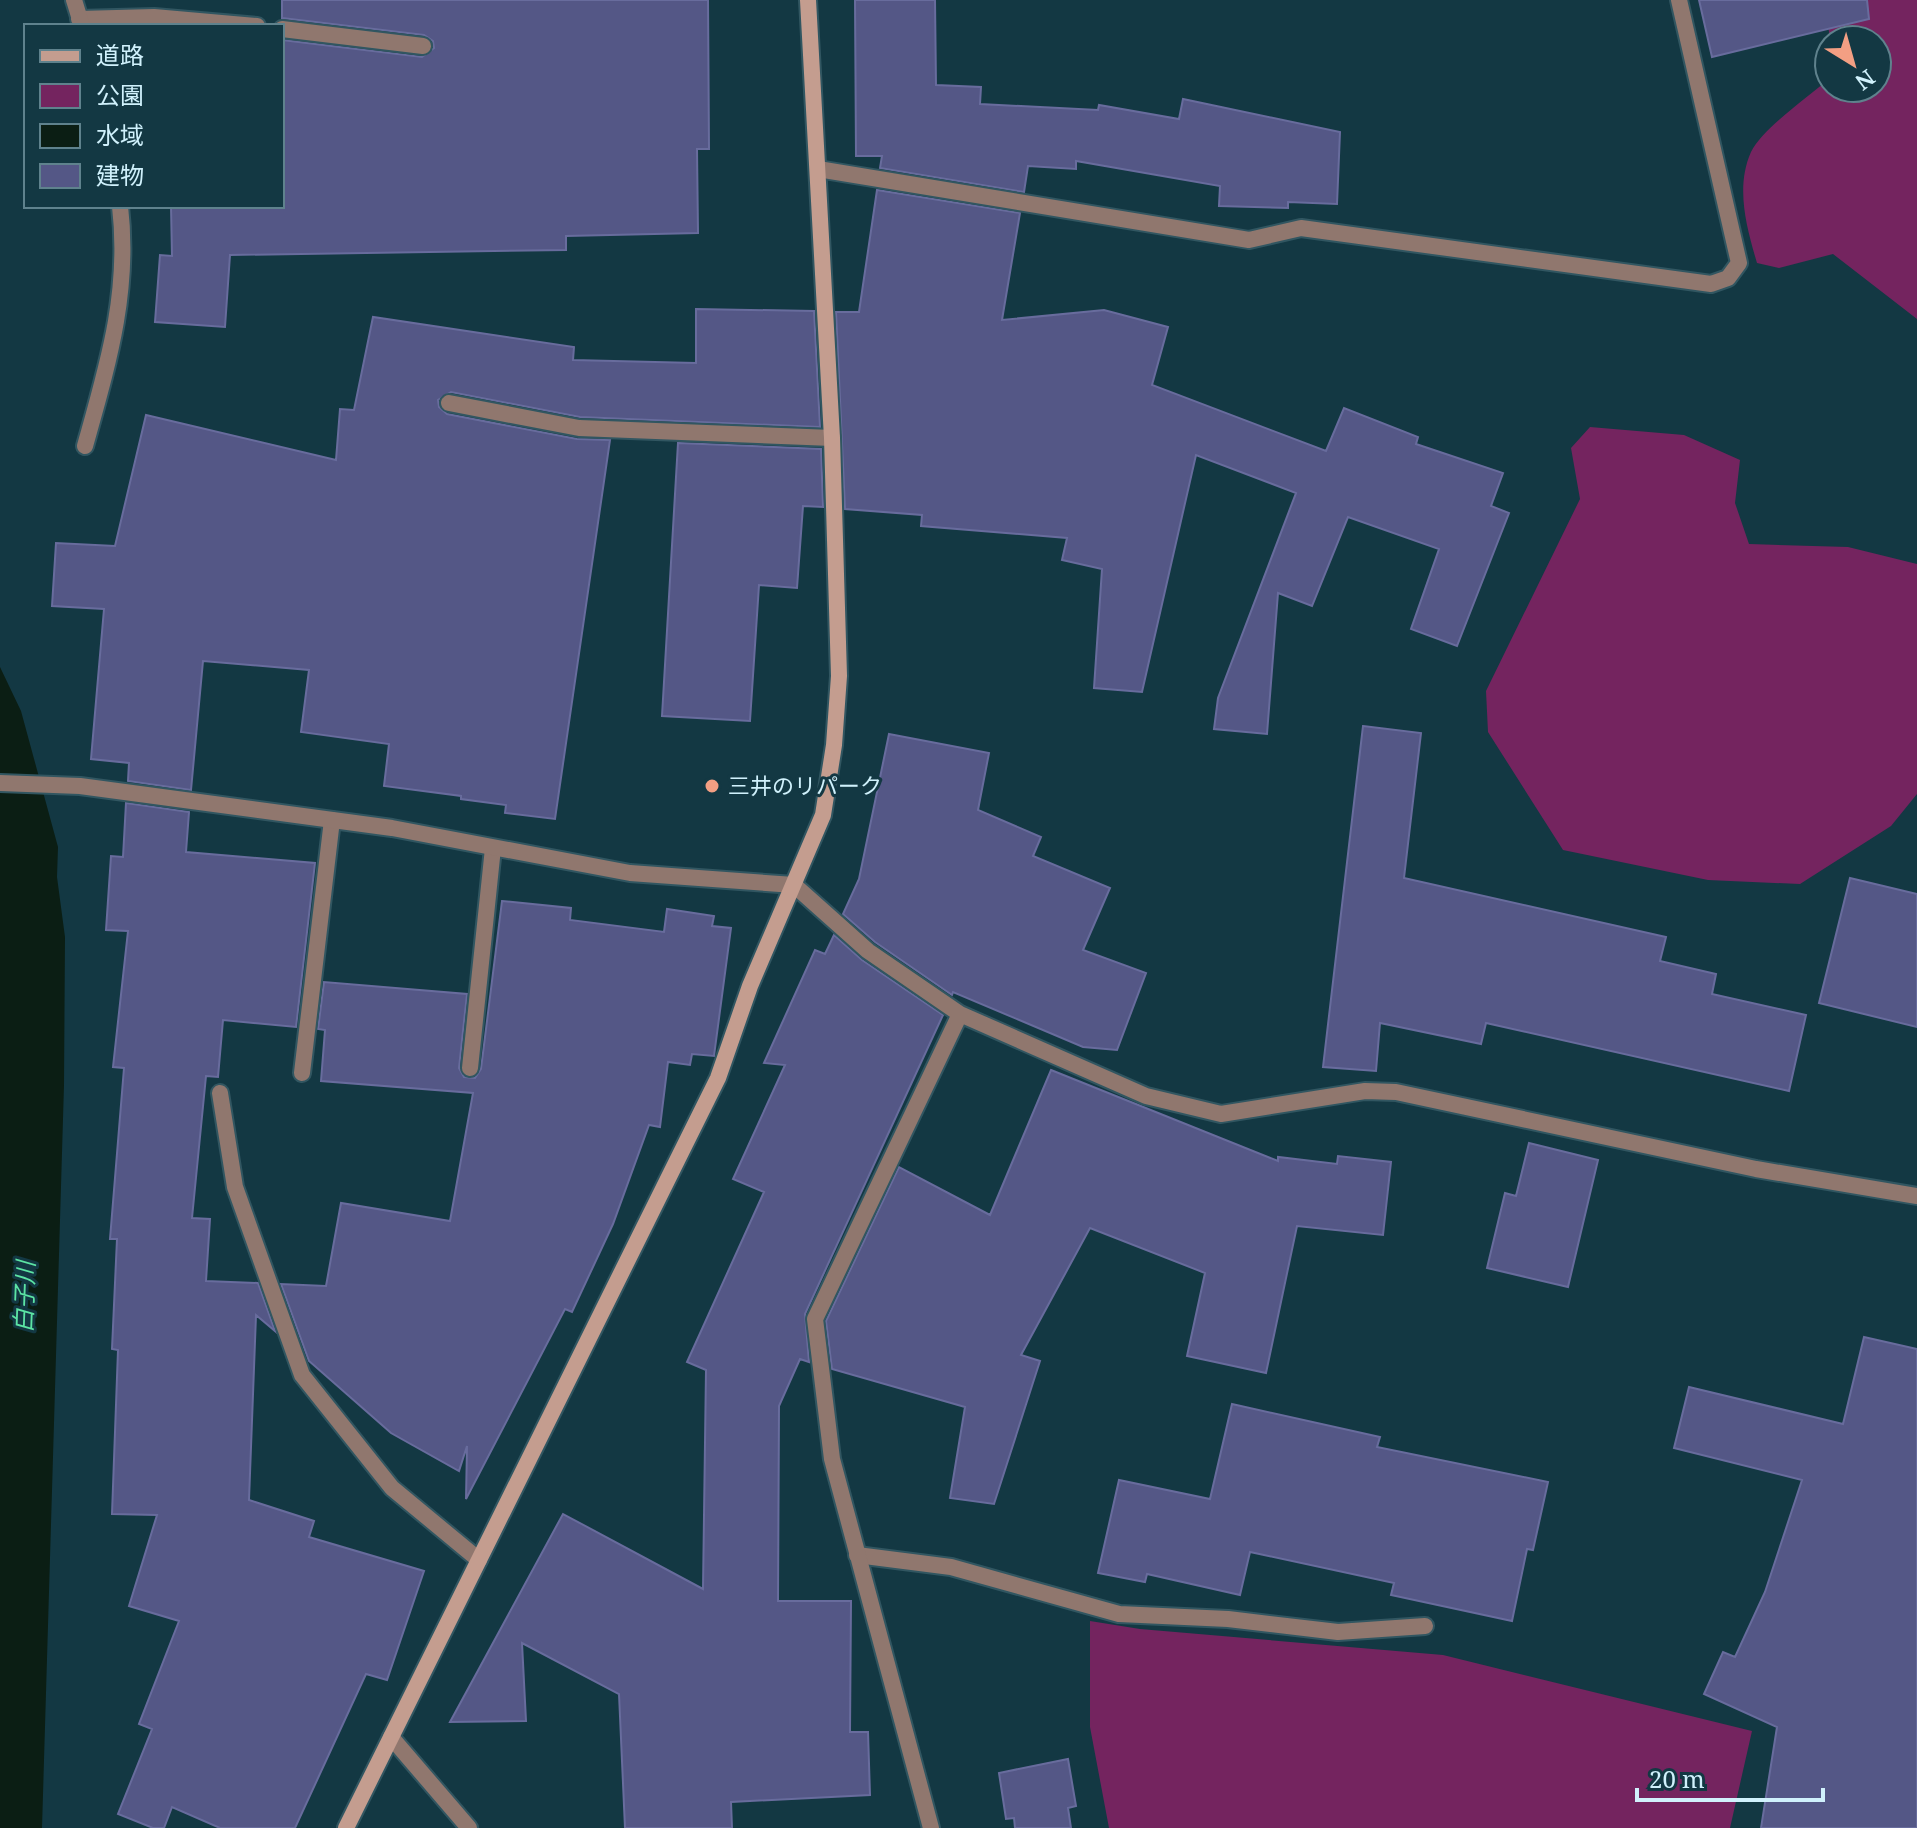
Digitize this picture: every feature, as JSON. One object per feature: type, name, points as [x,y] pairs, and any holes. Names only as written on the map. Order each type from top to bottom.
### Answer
[{"type":"street","points":[[74,0],[80,23],[154,17],[234,24]]},
{"type":"street","points":[[346,1828],[718,1078],[750,986],[823,815],[834,745],[839,676],[832,438],[808,0]]},
{"type":"street","points":[[818,169],[1249,240],[1301,228],[1711,284],[1728,278],[1739,263],[1679,0]]},
{"type":"street","points":[[284,29],[423,46]]},
{"type":"street","points":[[85,446],[115,341],[125,251],[120,208]]},
{"type":"street","points":[[449,403],[579,428],[832,438]]},
{"type":"street","points":[[0,783],[80,786],[332,820],[630,873],[794,885],[868,951],[960,1014],[1146,1096],[1221,1114],[1365,1091],[1396,1092],[1756,1169],[1917,1196]]},
{"type":"street","points":[[302,1073],[332,820]]},
{"type":"street","points":[[470,1068],[493,848]]},
{"type":"street","points":[[931,1828],[832,1459],[815,1319],[960,1014]]},
{"type":"street","points":[[220,1093],[235,1187],[302,1375],[392,1488],[479,1560]]},
{"type":"street","points":[[857,1555],[951,1567],[1119,1614],[1228,1619],[1338,1632],[1425,1626]]},
{"type":"street","points":[[391,1737],[469,1828]]},
{"type":"green space","points":[[1825,0],[1917,0],[1917,319],[1833,254],[1779,268],[1757,263],[1753,250],[1744,208],[1746,166],[1757,143],[1775,124],[1813,92],[1813,104],[1893,104],[1893,24],[1828,24]]},
{"type":"green space","points":[[1590,427],[1684,435],[1740,460],[1735,503],[1749,544],[1848,547],[1917,564],[1917,794],[1891,826],[1800,884],[1708,880],[1563,850],[1488,732],[1486,691],[1580,499],[1571,448]]},
{"type":"green space","points":[[1090,1621],[1140,1629],[1443,1655],[1752,1731],[1730,1828],[1109,1828],[1090,1727]]},
{"type":"water","name":"白子川","points":[[0,667],[21,711],[58,847],[57,877],[65,937],[64,1085],[42,1828],[0,1828]]},
{"type":"building","points":[[282,0],[708,0],[709,149],[697,149],[698,233],[566,236],[566,250],[230,255],[225,327],[155,322],[160,255],[172,256],[171,208],[284,208],[284,40],[422,57],[434,48],[433,41],[424,35],[282,18]]},
{"type":"building","points":[[855,0],[935,0],[936,85],[981,87],[980,104],[1098,110],[1099,105],[1179,119],[1183,99],[1340,132],[1337,204],[1288,202],[1288,208],[1219,206],[1220,186],[1076,161],[1076,169],[1028,166],[1024,192],[880,168],[882,156],[856,156]]},
{"type":"building","points":[[1699,0],[1867,0],[1869,19],[1848,24],[1813,24],[1813,33],[1712,57]]},
{"type":"building","points":[[877,190],[1020,213],[1002,320],[1104,310],[1168,327],[1152,385],[1326,451],[1344,408],[1418,437],[1416,444],[1503,473],[1491,506],[1509,513],[1457,646],[1411,629],[1439,549],[1348,517],[1312,606],[1278,593],[1267,734],[1214,729],[1218,698],[1296,493],[1196,455],[1142,692],[1094,688],[1102,569],[1062,560],[1067,538],[921,526],[922,515],[845,509],[836,312],[859,312]]},
{"type":"building","points":[[696,309],[814,311],[820,427],[580,417],[451,392],[438,400],[439,407],[447,414],[577,439],[610,440],[555,819],[505,813],[506,805],[461,799],[461,796],[384,786],[389,744],[301,732],[309,670],[203,661],[191,790],[128,781],[129,763],[91,759],[104,609],[52,606],[56,543],[115,546],[146,415],[336,460],[340,409],[354,410],[373,317],[574,347],[573,360],[696,363]]},
{"type":"building","points":[[678,443],[821,449],[823,507],[803,506],[797,588],[759,585],[750,721],[662,716]]},
{"type":"building","points":[[1363,726],[1421,733],[1404,878],[1666,937],[1660,961],[1716,974],[1712,994],[1806,1015],[1789,1091],[1486,1023],[1481,1044],[1380,1023],[1376,1071],[1323,1067]]},
{"type":"building","points":[[889,734],[989,753],[978,810],[1041,837],[1033,856],[1110,888],[1083,950],[1146,973],[1117,1050],[1083,1047],[953,992],[952,995],[875,942],[843,914],[859,879]]},
{"type":"building","points":[[126,803],[189,812],[186,852],[315,863],[296,1027],[223,1020],[218,1077],[206,1076],[192,1218],[210,1219],[206,1281],[258,1283],[275,1331],[256,1315],[249,1500],[314,1521],[309,1537],[424,1571],[387,1680],[366,1674],[295,1828],[220,1828],[172,1807],[164,1828],[153,1828],[118,1814],[152,1729],[139,1724],[179,1621],[129,1606],[157,1515],[112,1514],[118,1350],[112,1349],[117,1239],[110,1239],[124,1068],[113,1067],[128,931],[106,930],[111,856],[123,857]]},
{"type":"building","points":[[1850,878],[1917,894],[1917,1027],[1819,1003]]},
{"type":"building","points":[[502,901],[571,908],[570,920],[664,932],[667,909],[714,916],[712,926],[731,928],[714,1056],[692,1054],[690,1065],[668,1062],[660,1127],[649,1125],[613,1224],[572,1312],[565,1309],[466,1499],[467,1446],[459,1471],[391,1433],[309,1361],[281,1284],[326,1286],[341,1203],[450,1221],[473,1093],[321,1081],[325,1030],[318,1029],[324,982],[467,994],[459,1068],[464,1077],[475,1078],[481,1069]]},
{"type":"building","points":[[834,935],[862,960],[943,1015],[805,1314],[809,1362],[800,1359],[779,1406],[778,1601],[851,1601],[850,1732],[868,1732],[870,1795],[731,1802],[732,1828],[625,1828],[619,1694],[522,1643],[526,1721],[450,1722],[563,1514],[703,1589],[706,1370],[687,1362],[764,1192],[733,1179],[785,1065],[764,1063],[815,950],[825,954]]},
{"type":"building","points":[[1051,1070],[1278,1161],[1278,1157],[1337,1164],[1338,1156],[1391,1162],[1383,1235],[1297,1226],[1266,1373],[1187,1356],[1205,1273],[1090,1228],[1021,1355],[1040,1361],[994,1504],[950,1498],[965,1407],[832,1369],[826,1321],[899,1167],[990,1215]]},
{"type":"building","points":[[1529,1143],[1598,1160],[1568,1287],[1487,1268],[1505,1193],[1516,1196]]},
{"type":"building","points":[[1864,1337],[1917,1349],[1917,1828],[1761,1828],[1777,1727],[1704,1694],[1723,1652],[1735,1657],[1765,1592],[1802,1480],[1674,1448],[1689,1387],[1843,1424]]},
{"type":"building","points":[[1232,1404],[1380,1437],[1377,1447],[1548,1482],[1533,1550],[1527,1549],[1512,1621],[1391,1595],[1394,1583],[1250,1552],[1240,1595],[1147,1574],[1145,1582],[1098,1573],[1119,1480],[1210,1499]]},
{"type":"building","points":[[1068,1759],[1076,1806],[1068,1808],[1071,1828],[1015,1828],[1014,1818],[1006,1819],[999,1773]]},
{"type":"place","name":"三井のリパーク","points":[[712,786]]}]
